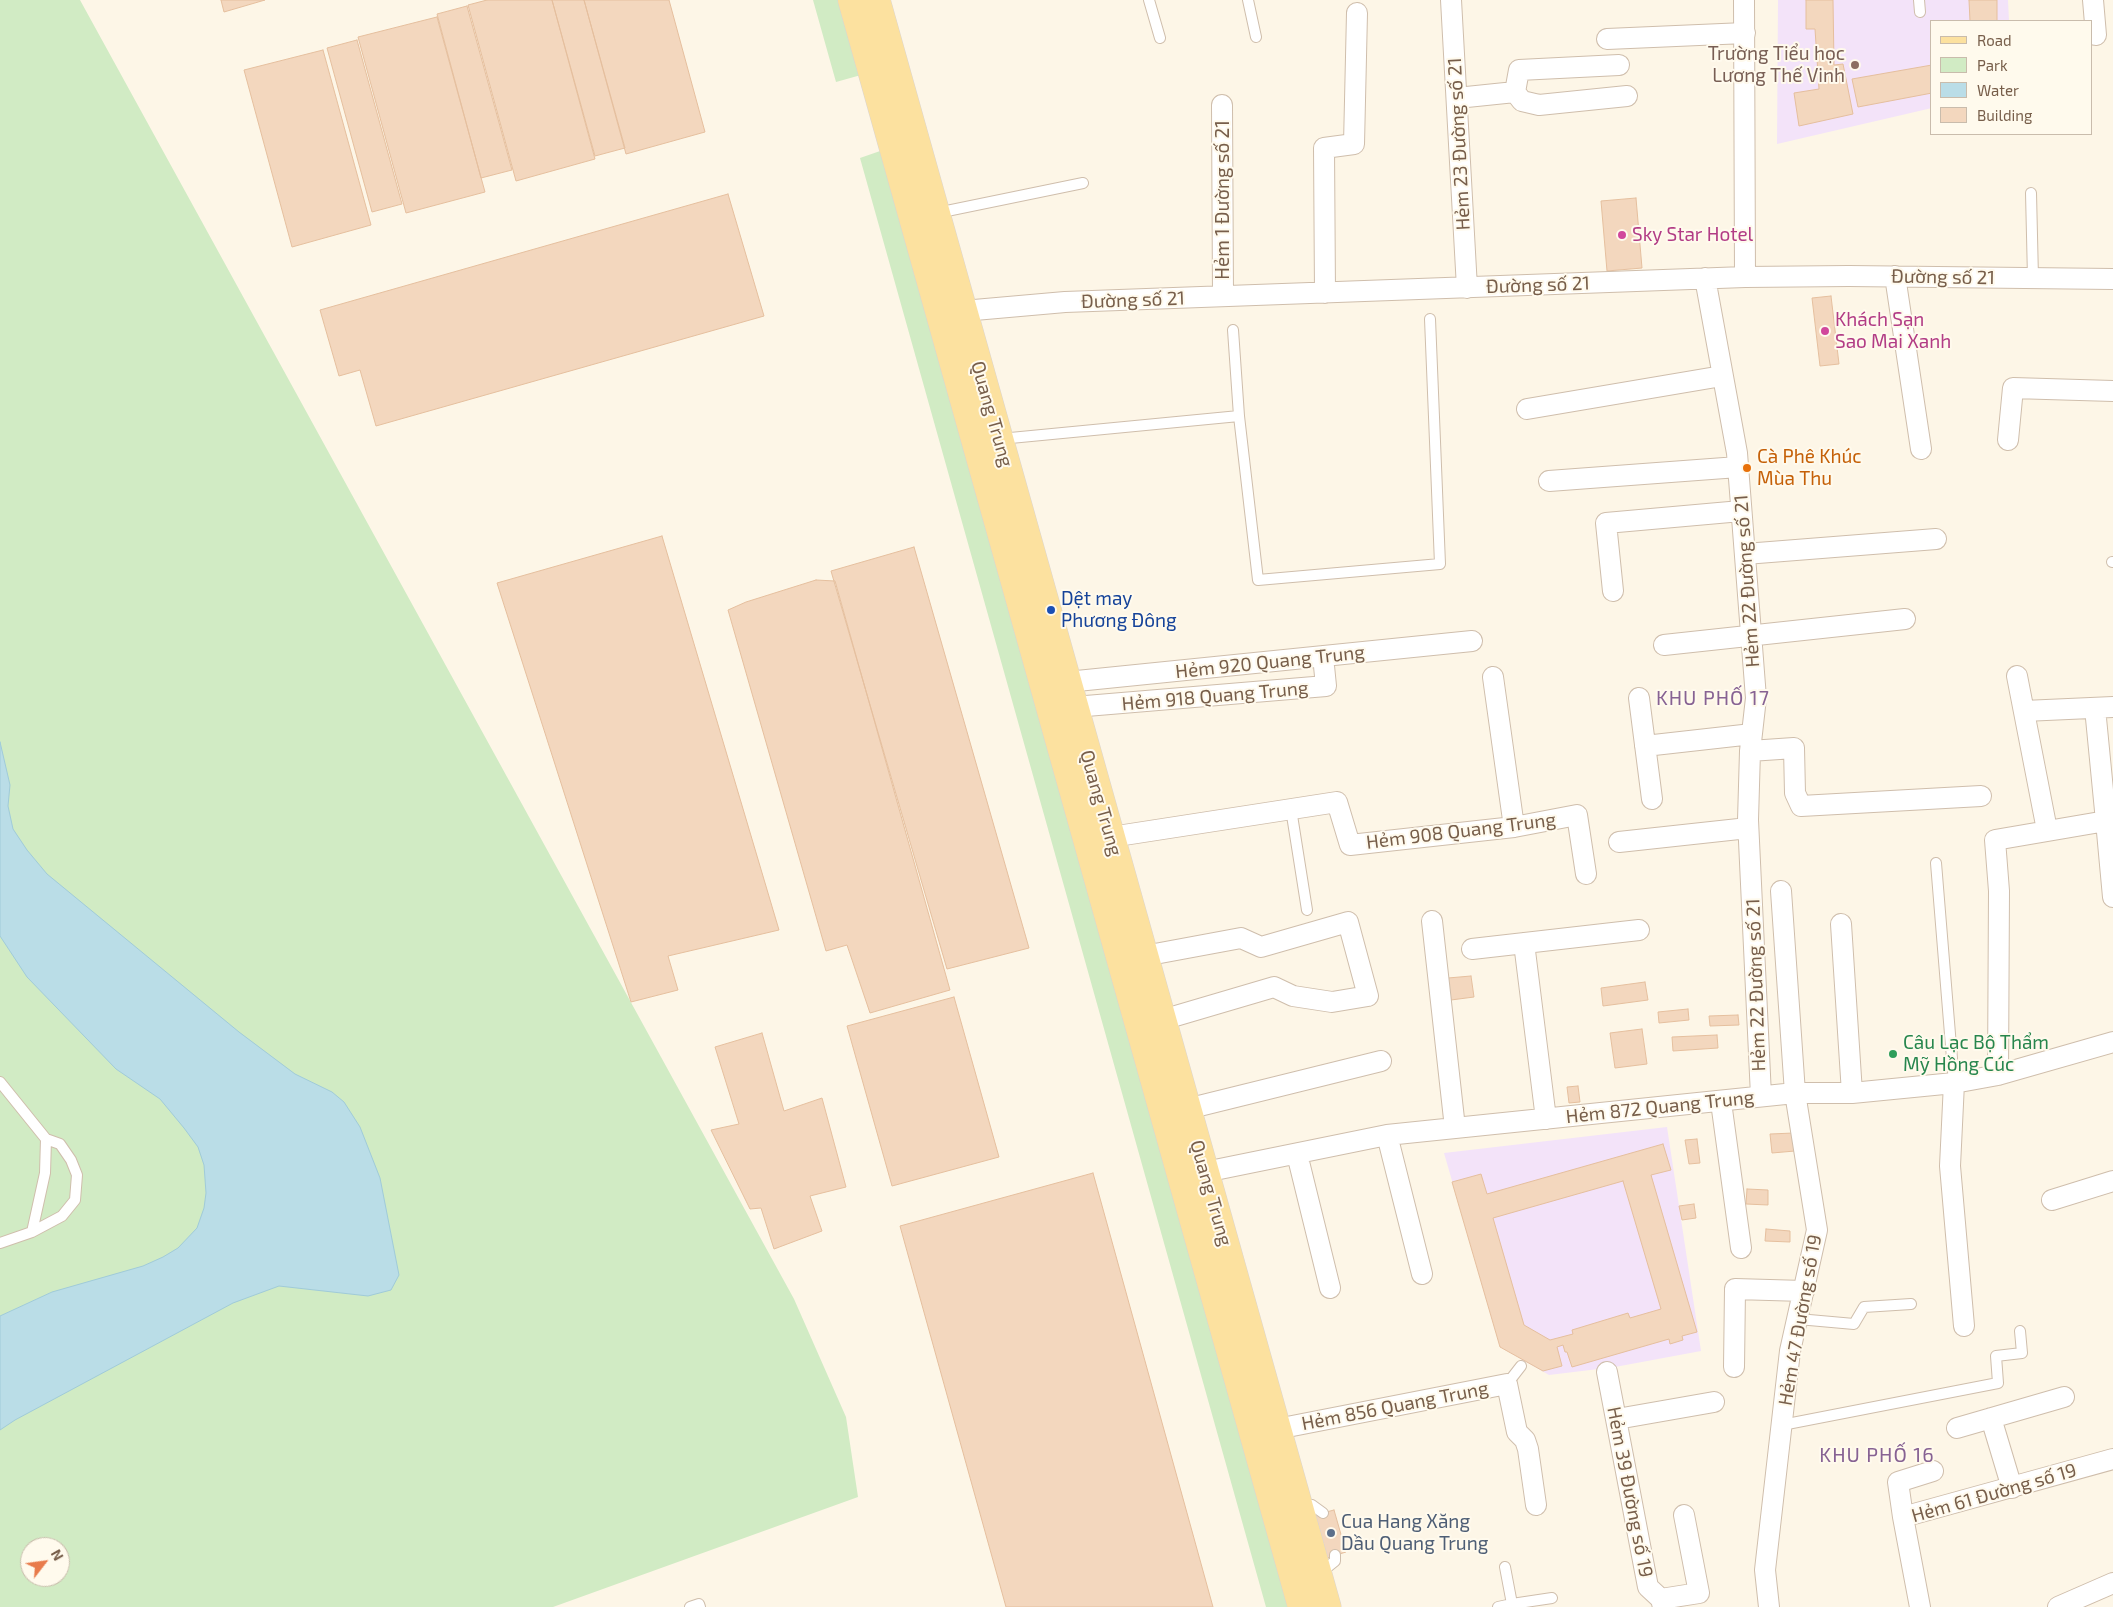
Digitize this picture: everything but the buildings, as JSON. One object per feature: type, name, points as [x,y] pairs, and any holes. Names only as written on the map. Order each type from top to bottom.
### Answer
[{"type":"main road","name":"Quang Trung","points":[[852,0],[936,213],[951,312],[999,439],[1276,1429],[1310,1509],[1326,1565],[1326,1607]]},
{"type":"main road","name":"Quang Trung","points":[[876,0],[894,106],[1302,1607]]},
{"type":"street","name":"Hẻm 23 Đường số 21","points":[[1451,0],[1467,288]]},
{"type":"street","points":[[1744,0],[1745,277]]},
{"type":"street","points":[[2093,0],[2096,36]]},
{"type":"street","points":[[1325,293],[1324,148],[1354,144],[1357,14]]},
{"type":"street","points":[[1608,39],[1745,33]]},
{"type":"street","points":[[1619,65],[1519,70],[1515,92],[1522,101],[1539,105],[1627,96]]},
{"type":"street","points":[[1457,98],[1515,92]]},
{"type":"street","name":"Hẻm 1 Đường số 21","points":[[1222,104],[1223,296]]},
{"type":"street","points":[[1895,276],[1921,449]]},
{"type":"street","name":"Đường số 21","points":[[951,312],[1065,302],[1704,278],[1895,276],[2113,279]]},
{"type":"street","name":"Hẻm 22 Đường số 21","points":[[1704,278],[1733,426],[1738,466],[1756,698],[1751,743],[1748,828],[1760,1096]]},
{"type":"street","points":[[1527,409],[1722,376]]},
{"type":"street","points":[[2008,440],[2012,388],[2113,392]]},
{"type":"street","points":[[1548,481],[1738,466]]},
{"type":"street","points":[[1613,591],[1606,524],[1741,511]]},
{"type":"street","points":[[1744,554],[1936,540]]},
{"type":"street","points":[[1664,645],[1905,619]]},
{"type":"street","name":"Hẻm 920 Quang Trung","points":[[1071,695],[1323,656],[1472,641]]},
{"type":"street","name":"Hẻm 918 Quang Trung","points":[[1071,695],[1326,686],[1323,656]]},
{"type":"street","points":[[2017,676],[2047,830]]},
{"type":"street","points":[[1493,677],[1514,827]]},
{"type":"street","points":[[1639,698],[1652,799]]},
{"type":"street","points":[[2024,712],[2104,708],[2106,821],[2113,897]]},
{"type":"street","points":[[1645,746],[1751,743],[1794,748],[1795,794],[1801,806],[1981,796]]},
{"type":"street","name":"Hẻm 908 Quang Trung","points":[[1111,837],[1337,802],[1350,845],[1514,827],[1577,815],[1586,874]]},
{"type":"street","points":[[1998,1075],[1999,890],[1995,840],[2106,821]]},
{"type":"street","points":[[1619,842],[1748,828]]},
{"type":"street","name":"Hẻm 47 Đường số 19","points":[[1769,1607],[1765,1570],[1790,1351],[1816,1230],[1795,1093],[1781,891]]},
{"type":"street","points":[[1432,920],[1455,1128]]},
{"type":"street","points":[[1144,956],[1241,938],[1261,946],[1348,922],[1368,996],[1332,1002],[1293,996],[1274,987],[1162,1020]]},
{"type":"street","points":[[1842,924],[1852,1093]]},
{"type":"street","points":[[1472,949],[1639,930]]},
{"type":"street","points":[[1524,943],[1546,1119]]},
{"type":"street","name":"Hẻm 872 Quang Trung","points":[[1205,1172],[1387,1135],[1721,1102],[1760,1096],[1795,1093],[1852,1093],[1954,1083],[1998,1075],[2113,1042]]},
{"type":"street","points":[[1187,1109],[1381,1061]]},
{"type":"street","points":[[1954,1083],[1950,1166],[1964,1326]]},
{"type":"street","points":[[1721,1102],[1741,1248]]},
{"type":"street","points":[[1387,1135],[1422,1274]]},
{"type":"street","points":[[1297,1154],[1330,1288]]},
{"type":"street","points":[[2052,1200],[2113,1181]]},
{"type":"street","points":[[1734,1367],[1735,1288],[1804,1291]]},
{"type":"street","name":"Hẻm 39 Đường số 19","points":[[1607,1372],[1648,1587],[1662,1603]]},
{"type":"street","name":"Hẻm 856 Quang Trung","points":[[1276,1429],[1507,1384],[1517,1432],[1526,1440],[1536,1505]]},
{"type":"street","points":[[1957,1428],[2064,1397]]},
{"type":"street","points":[[1617,1419],[1714,1402]]},
{"type":"street","points":[[1991,1418],[2012,1488]]},
{"type":"street","name":"Hẻm 61 Đường số 19","points":[[1920,1607],[1903,1516],[2012,1488],[2113,1459]]},
{"type":"street","points":[[1903,1516],[1898,1482],[1933,1470]]},
{"type":"street","points":[[1662,1603],[1699,1593],[1684,1515]]},
{"type":"street","points":[[2058,1607],[2096,1599],[2113,1583]]},
{"type":"lane","points":[[1149,0],[1160,38]]},
{"type":"lane","points":[[1248,0],[1256,37]]},
{"type":"lane","points":[[1919,0],[1920,12]]},
{"type":"lane","points":[[936,213],[1083,183]]},
{"type":"lane","points":[[2031,193],[2033,278]]},
{"type":"lane","points":[[1233,330],[1239,416],[1258,580],[1440,564],[1430,319]]},
{"type":"lane","points":[[999,439],[1239,416]]},
{"type":"lane","points":[[1291,809],[1307,910]]},
{"type":"lane","points":[[1936,863],[1954,1083]]},
{"type":"lane","points":[[0,1082],[46,1139],[60,1144],[71,1160],[77,1175],[75,1200],[62,1216],[32,1232],[0,1243]]},
{"type":"lane","points":[[32,1232],[45,1173],[46,1139]]},
{"type":"lane","points":[[1798,1320],[1854,1324],[1864,1307],[1911,1304]]},
{"type":"lane","points":[[1782,1425],[1998,1383],[1996,1356],[2022,1353],[2020,1331]]},
{"type":"lane","points":[[1507,1384],[1521,1366]]},
{"type":"lane","points":[[1505,1567],[1513,1606]]},
{"type":"lane","points":[[1498,1607],[1552,1598]]},
{"type":"lane","points":[[690,1607],[699,1604],[700,1607]]},
{"type":"shaded area","name":"Trường Tiểu học Lương Thế Vinh","points":[[1778,0],[2008,0],[2009,20],[1930,20],[1930,108],[1777,144]]},
{"type":"shaded area","points":[[1667,1127],[1701,1351],[1615,1367],[1549,1375],[1500,1347],[1444,1153]]},
{"type":"green space","points":[[0,0],[80,0],[794,1299],[846,1417],[858,1497],[553,1607],[0,1607]]},
{"type":"green space","points":[[813,0],[840,0],[861,75],[836,82]]},
{"type":"green space","points":[[883,150],[1292,1607],[1266,1607],[860,158]]},
{"type":"water","points":[[0,742],[10,785],[8,806],[13,829],[47,874],[239,1032],[295,1074],[332,1092],[344,1102],[360,1127],[380,1178],[399,1275],[391,1290],[368,1296],[279,1286],[233,1303],[15,1420],[0,1430],[0,1316],[52,1292],[143,1266],[163,1257],[178,1248],[197,1228],[204,1208],[206,1193],[204,1165],[198,1147],[184,1128],[160,1099],[116,1069],[27,977],[0,936]]},
{"type":"place","name":"Trường Tiểu học Lương Thế Vinh","points":[[1855,65]]},
{"type":"place","name":"Sky Star Hotel","points":[[1622,235]]},
{"type":"place","name":"Khách Sạn Sao Mai Xanh","points":[[1825,331]]},
{"type":"place","name":"Cà Phê Khúc Mùa Thu","points":[[1747,468]]},
{"type":"place","name":"Dệt may Phương Đông","points":[[1051,610]]},
{"type":"place","name":"Câu Lạc Bộ Thẩm Mỹ Hồng Cúc","points":[[1893,1054]]},
{"type":"place","name":"Cua Hang Xăng Dầu Quang Trung","points":[[1331,1533]]},
{"type":"district","name":"KHU PHỐ 17","points":[[1713,698]]},
{"type":"district","name":"KHU PHỐ 16","points":[[1877,1455]]}]
